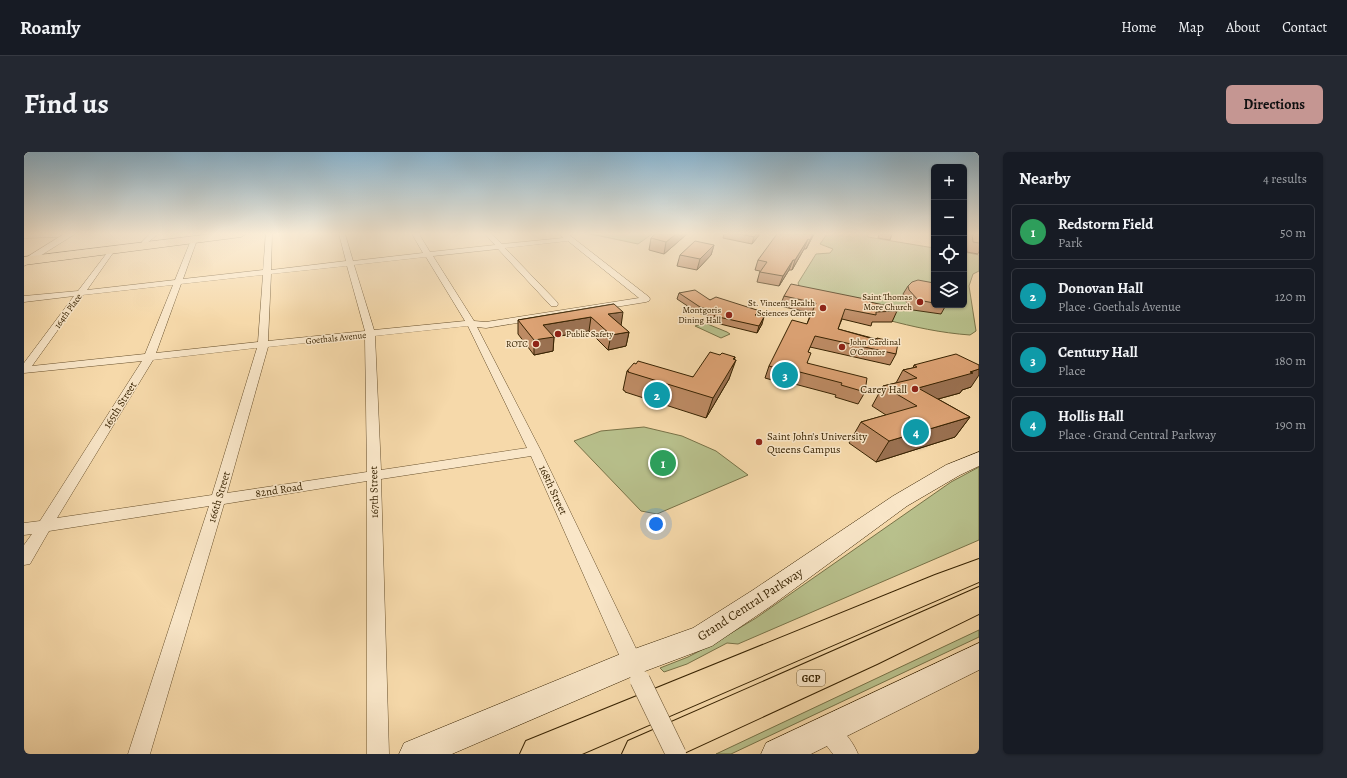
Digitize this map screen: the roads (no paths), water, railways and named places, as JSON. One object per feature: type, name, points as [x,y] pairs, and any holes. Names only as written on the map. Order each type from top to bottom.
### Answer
[{"type":"highway","points":[[945,582],[979,553]]},
{"type":"highway","points":[[539,754],[945,582],[979,570]]},
{"type":"highway","name":"GCP","points":[[642,754],[859,657],[979,600]]},
{"type":"main road","name":"Grand Central Parkway","points":[[415,754],[636,671],[702,637],[762,598],[900,502],[953,470],[979,458]]},
{"type":"main road","points":[[777,754],[979,656]]},
{"type":"street","name":"164th Place","points":[[24,370],[103,262]]},
{"type":"street","name":"165th Street","points":[[24,559],[149,357],[185,262]]},
{"type":"street","name":"166th Street","points":[[140,754],[263,346],[267,262]]},
{"type":"street","points":[[24,299],[367,262]]},
{"type":"street","name":"168th Street","points":[[432,262],[471,323],[535,451],[636,671],[676,754]]},
{"type":"street","points":[[514,262],[554,304]]},
{"type":"street","name":"Goethals Avenue","points":[[24,370],[471,323],[486,325],[646,299],[598,262]]},
{"type":"street","name":"167th Street","points":[[350,264],[370,334],[374,476],[378,754]]},
{"type":"street","name":"82nd Road","points":[[24,528],[535,451]]},
{"type":"street","points":[[827,730],[847,754]]},
{"type":"place","name":"Saint Thomas More Church","points":[[920,302]]},
{"type":"place","name":"St. Vincent Health Sciences Center","points":[[823,308]]},
{"type":"place","name":"Montgoris Dining Hall","points":[[729,315]]},
{"type":"place","name":"Public Safety","points":[[558,334]]},
{"type":"place","name":"ROTC","points":[[536,344]]},
{"type":"place","name":"John Cardinal O'Connor","points":[[842,347]]},
{"type":"place","name":"Century Hall","points":[[785,375]]},
{"type":"place","name":"Carey Hall","points":[[915,389]]},
{"type":"place","name":"Donovan Hall","points":[[657,395]]},
{"type":"place","name":"Hollis Hall","points":[[916,432]]},
{"type":"place","name":"Saint John's University Queens Campus","points":[[759,442]]},
{"type":"place","name":"Redstorm Field","points":[[663,463]]}]
